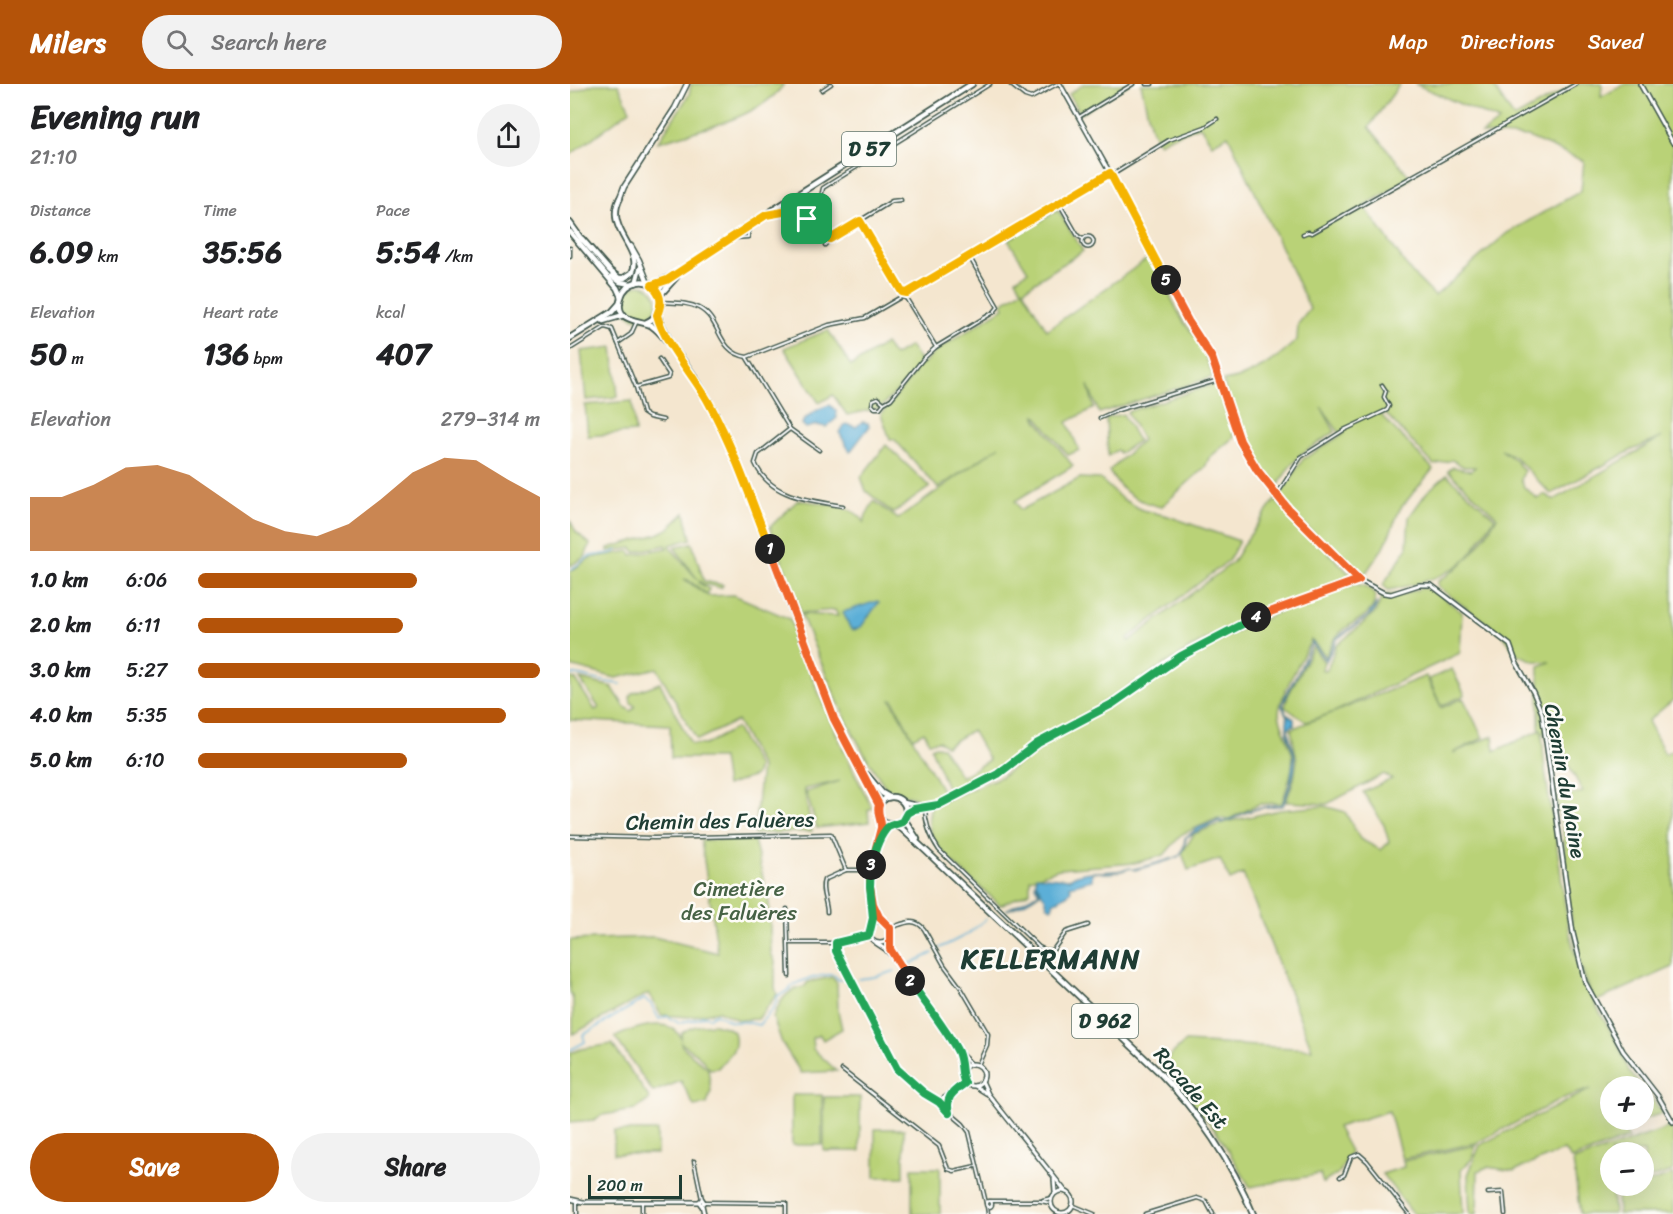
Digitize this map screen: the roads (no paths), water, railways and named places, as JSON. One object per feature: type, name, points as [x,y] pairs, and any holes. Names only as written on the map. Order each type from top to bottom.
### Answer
[{"type":"main road","points":[[582,239],[614,275],[624,278],[632,273],[636,263],[617,224],[616,210],[624,188],[675,108],[687,84]]},
{"type":"main road","name":"D 57","points":[[650,284],[667,280],[972,84]]},
{"type":"main road","points":[[620,198],[618,207],[620,226],[650,284],[660,295],[661,302],[657,315],[662,327],[708,402],[738,465],[834,719],[850,751],[879,805],[878,813],[882,821],[892,825],[904,819],[907,813],[903,802],[897,797],[889,797],[882,793],[850,751]]},
{"type":"main road","points":[[570,223],[616,280],[633,284],[650,284]]},
{"type":"main road","points":[[570,231],[616,288],[624,315],[636,322],[645,322],[657,315]]},
{"type":"main road","name":"D 57","points":[[660,295],[669,283],[693,263]]},
{"type":"main road","points":[[570,339],[612,312],[626,288],[633,284],[641,265]]},
{"type":"main road","points":[[570,339],[599,323],[624,315]]},
{"type":"main road","points":[[645,322],[657,331],[676,352]]},
{"type":"main road","points":[[879,805],[889,797]]},
{"type":"main road","name":"Rocade Est","points":[[904,819],[926,851]]},
{"type":"main road","name":"Rocade Est","points":[[892,825],[901,828],[926,851],[1184,1098],[1225,1155],[1253,1214]]},
{"type":"street","points":[[822,90],[831,84]]},
{"type":"street","points":[[807,219],[820,201],[823,188],[990,84]]},
{"type":"street","points":[[1010,84],[1031,98],[1059,84]]},
{"type":"street","name":"Chemin du Maine","points":[[1059,84],[1111,174],[1182,311],[1209,353],[1240,441],[1276,496],[1359,580],[1384,593],[1391,594],[1419,585],[1431,585],[1505,640],[1513,650],[1516,662],[1542,713],[1573,933],[1585,982],[1623,1051],[1658,1096],[1673,1122]]},
{"type":"street","points":[[1079,117],[1132,84]]},
{"type":"street","points":[[1146,84],[1152,84]]},
{"type":"street","points":[[1303,234],[1312,233],[1576,84]]},
{"type":"street","points":[[1640,84],[1673,143]]},
{"type":"street","points":[[902,292],[907,293],[1169,140],[1205,127],[1209,122],[1217,120]]},
{"type":"street","points":[[825,245],[830,239],[892,201],[901,200]]},
{"type":"street","points":[[1059,203],[1078,236],[1083,239]]},
{"type":"street","points":[[766,215],[783,212],[818,223],[830,239]]},
{"type":"street","points":[[860,221],[902,292],[901,297]]},
{"type":"street","points":[[715,248],[734,238],[748,237],[748,226]]},
{"type":"street","points":[[570,248],[570,256]]},
{"type":"street","points":[[884,403],[891,399],[923,359],[936,347],[999,307],[969,256]]},
{"type":"street","points":[[907,293],[906,298],[936,347]]},
{"type":"street","points":[[661,302],[688,304],[701,309],[709,317],[727,348],[735,354],[747,357],[829,325],[865,318],[901,297],[906,298]]},
{"type":"street","points":[[618,343],[631,334],[636,322]]},
{"type":"street","points":[[570,349],[605,327],[612,329],[636,387],[645,416],[663,420]]},
{"type":"street","points":[[747,357],[790,429],[819,450]]},
{"type":"street","points":[[636,387],[668,378],[669,374],[659,358]]},
{"type":"street","points":[[1100,418],[1219,380]]},
{"type":"street","points":[[1276,496],[1301,457],[1344,430],[1387,410],[1389,406],[1384,397],[1386,391],[1382,385]]},
{"type":"street","points":[[790,429],[758,454],[755,463],[759,472],[781,492],[797,498],[843,506]]},
{"type":"street","points":[[907,813],[938,805],[998,774],[1038,743],[1118,700],[1195,648],[1254,617],[1359,580]]},
{"type":"street","points":[[903,802],[925,807]]},
{"type":"street","points":[[925,807],[930,836],[939,850],[1039,946],[1045,950],[1053,950],[1066,932],[1088,925]]},
{"type":"street","points":[[869,935],[873,904],[870,870],[882,821]]},
{"type":"street","points":[[877,845],[892,825]]},
{"type":"street","name":"Chemin des Faluères","points":[[570,836],[654,838],[831,834],[846,870]]},
{"type":"street","points":[[827,912],[822,884],[827,878],[846,870],[870,870]]},
{"type":"street","points":[[873,904],[890,928]]},
{"type":"street","points":[[788,909],[789,976]]},
{"type":"street","points":[[890,928],[911,921],[920,924],[924,929],[988,1034],[987,1045],[978,1065]]},
{"type":"street","points":[[872,925],[884,922]]},
{"type":"street","points":[[890,928],[889,939],[895,959]]},
{"type":"street","points":[[869,935],[895,959],[957,1051],[971,1064],[978,1065],[984,1073],[982,1081],[988,1094],[1054,1179],[1072,1198],[1072,1205],[1066,1213],[1058,1213],[1053,1209],[1051,1198]]},
{"type":"street","points":[[789,943],[836,943],[869,935]]},
{"type":"street","points":[[876,943],[883,943],[889,939]]},
{"type":"street","points":[[836,943],[836,951],[897,1069],[924,1093],[947,1103]]},
{"type":"street","points":[[957,1051],[965,1083]]},
{"type":"street","points":[[963,1069],[971,1064]]},
{"type":"street","points":[[842,1070],[939,1146],[948,1169],[954,1172],[976,1166]]},
{"type":"street","points":[[975,1086],[982,1081]]},
{"type":"street","points":[[941,1101],[965,1083]]},
{"type":"street","points":[[965,1083],[988,1094]]},
{"type":"street","points":[[942,1106],[947,1103],[952,1093]]},
{"type":"street","points":[[941,1101],[942,1106],[969,1132],[982,1192],[989,1203],[988,1214]]},
{"type":"street","points":[[947,1103],[949,1113]]},
{"type":"street","points":[[1340,1177],[1344,1175],[1351,1157],[1359,1154],[1409,1214]]},
{"type":"street","points":[[694,1161],[704,1214]]},
{"type":"street","points":[[1054,1179],[1056,1192]]},
{"type":"street","points":[[1040,1201],[1051,1198],[1056,1192],[1066,1191]]},
{"type":"street","points":[[1488,1193],[1503,1192],[1505,1214]]},
{"type":"street","points":[[1144,1214],[1197,1198],[1206,1201],[1213,1214]]},
{"type":"street","points":[[570,1199],[577,1201],[786,1203],[786,1214]]},
{"type":"street","points":[[989,1203],[1001,1200],[1051,1203]]},
{"type":"street","points":[[577,1201],[577,1214]]},
{"type":"street","points":[[642,1202],[642,1214]]},
{"type":"street","points":[[1072,1205],[1094,1214]]},
{"type":"water","points":[[830,405],[836,411],[837,418],[826,427],[817,425],[806,428],[802,424],[814,412]]},
{"type":"water","points":[[862,422],[868,423],[869,427],[850,452],[839,432],[846,424],[856,427]]},
{"type":"water","points":[[879,602],[861,627],[854,630],[850,628],[843,612]]},
{"type":"water","points":[[1377,603],[1373,613],[1337,639],[1326,661],[1312,643],[1307,654],[1312,642],[1326,659],[1337,638],[1368,616]]},
{"type":"water","points":[[1299,671],[1283,704],[1286,714],[1294,719],[1294,725],[1288,728],[1295,758],[1292,780],[1283,806],[1258,809],[1282,805],[1290,784],[1294,755],[1287,733],[1287,717],[1282,706]]},
{"type":"water","points":[[1241,815],[1225,822],[1221,823],[1219,821],[1187,837],[1198,828],[1219,820],[1223,822]]},
{"type":"water","points":[[1178,857],[1159,864],[1133,869],[1156,863]]},
{"type":"water","points":[[1131,868],[1112,873],[1094,872],[1116,871]]},
{"type":"water","points":[[1092,872],[1092,880],[1070,886],[1071,890],[1068,894],[1053,903],[1051,908],[1047,905],[1036,882],[1040,893],[1006,910],[1039,893],[1035,886],[1036,876],[1069,879]]},
{"type":"waterway","points":[[570,570],[590,556],[613,553],[617,550]]},
{"type":"waterway","points":[[570,674],[621,684]]},
{"type":"waterway","points":[[940,948],[968,934],[986,919]]},
{"type":"waterway","points":[[906,966],[933,953]]},
{"type":"waterway","points":[[859,979],[895,971]]},
{"type":"waterway","points":[[570,1050],[585,1042],[583,1035],[644,999],[651,1004],[659,1019],[668,1016],[678,1023],[716,1014],[732,1022],[759,1025],[773,1008],[777,996],[797,983],[825,975],[834,975],[839,980],[846,977]]},
{"type":"district","name":"KELLERMANN","points":[[1051,959]]},
{"type":"park label","name":"Cimetière des Faluères","points":[[739,901]]}]
